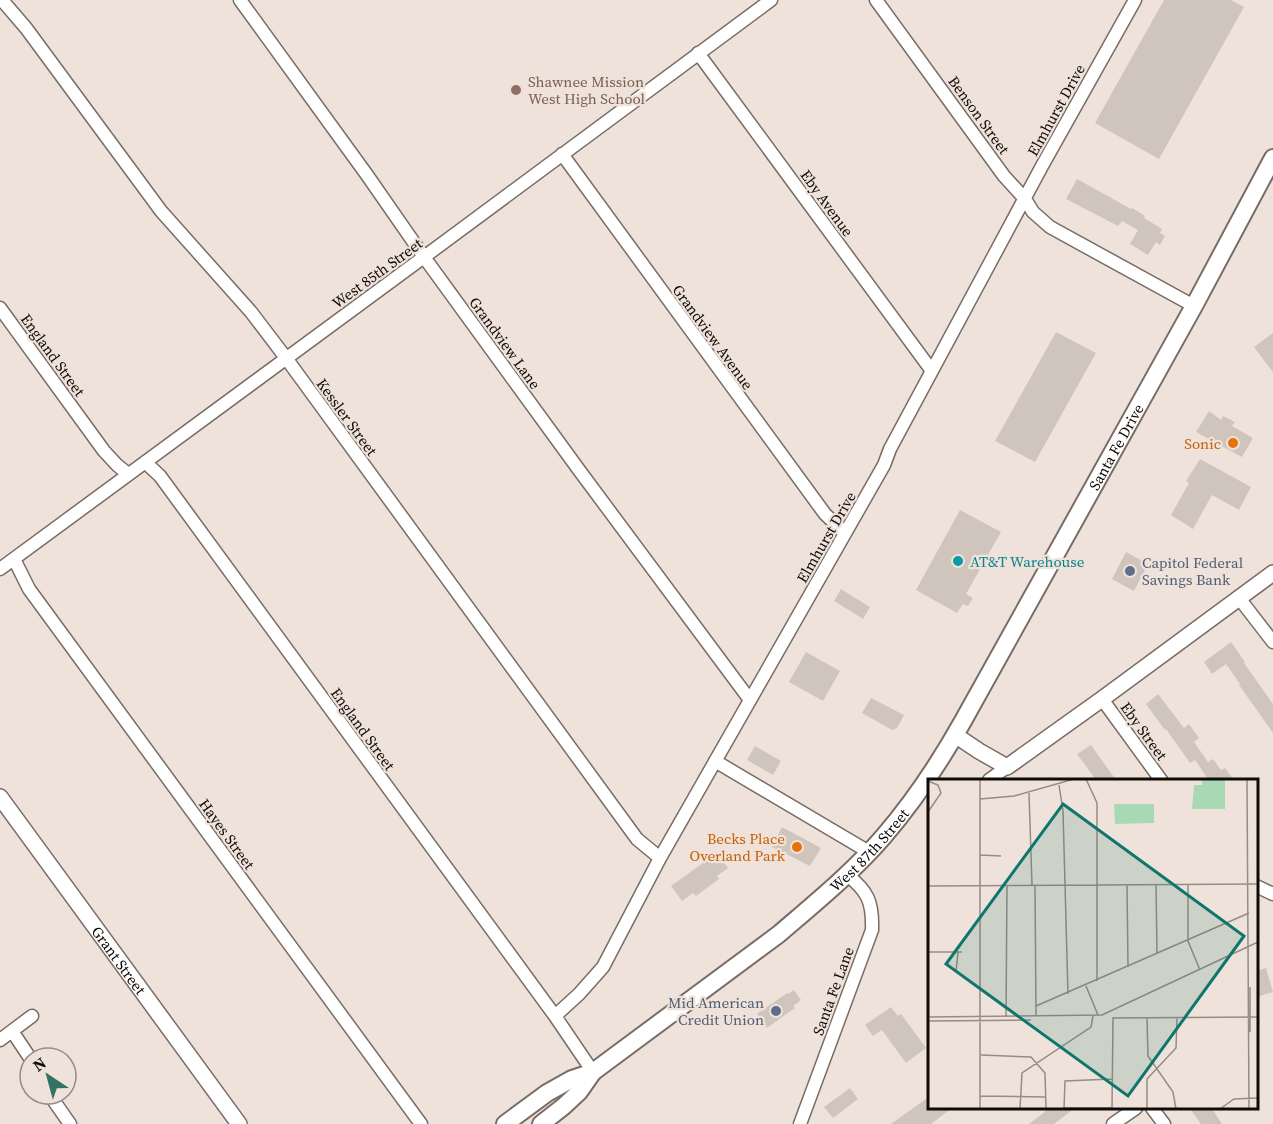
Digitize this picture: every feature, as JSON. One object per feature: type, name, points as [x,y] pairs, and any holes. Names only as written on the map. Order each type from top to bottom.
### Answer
[{"type":"main road","name":"Santa Fe Drive","points":[[955,735],[1194,306],[1273,158]]},
{"type":"main road","name":"West 87th Street","points":[[541,1124],[579,1092],[593,1072],[779,933],[846,874],[903,813],[955,735]]},
{"type":"main road","name":"West 87th Street","points":[[505,1124],[547,1093],[572,1079],[593,1072]]},
{"type":"street","name":"Kessler Street","points":[[2,0],[26,28],[161,211],[251,312],[637,839],[660,858]]},
{"type":"street","name":"Grandview Lane","points":[[240,0],[579,470],[750,700]]},
{"type":"street","name":"West 85th Street","points":[[0,569],[771,0]]},
{"type":"street","name":"Benson Street","points":[[876,0],[1004,176],[1025,199],[1033,212],[1050,227],[1194,306]]},
{"type":"street","name":"Elmhurst Drive","points":[[555,1016],[603,967],[660,858],[884,465],[890,448],[1042,166],[1135,0]]},
{"type":"street","name":"Eby Avenue","points":[[698,53],[932,371]]},
{"type":"street","name":"Grandview Avenue","points":[[562,154],[825,514],[844,533]]},
{"type":"street","name":"England Street","points":[[0,308],[104,451],[128,474]]},
{"type":"street","name":"England Street","points":[[145,462],[159,476],[555,1016]]},
{"type":"street","name":"Hayes Street","points":[[14,559],[29,590],[421,1124]]},
{"type":"street","points":[[990,779],[1273,573]]},
{"type":"street","points":[[1239,597],[1273,642]]},
{"type":"street","name":"Eby Street","points":[[1102,699],[1160,779]]},
{"type":"street","points":[[955,735],[1007,767]]},
{"type":"street","points":[[715,761],[869,852]]},
{"type":"street","name":"Grant Street","points":[[0,796],[239,1124]]},
{"type":"street","name":"Santa Fe Lane","points":[[800,1124],[872,930],[873,914],[868,898],[846,874]]},
{"type":"street","points":[[1258,886],[1273,894]]},
{"type":"street","points":[[0,1040],[32,1016]]},
{"type":"street","points":[[555,1016],[593,1072]]},
{"type":"street","points":[[12,1031],[22,1046]]},
{"type":"street","points":[[57,1106],[70,1124]]},
{"type":"street","points":[[1113,1124],[1133,1109]]},
{"type":"street","points":[[1153,1109],[1164,1124]]},
{"type":"building","points":[[1164,0],[1231,0],[1244,7],[1159,159],[1095,123]]},
{"type":"building","points":[[1077,179],[1132,208],[1162,229],[1160,233],[1165,236],[1160,245],[1156,242],[1148,255],[1130,244],[1138,230],[1122,221],[1118,226],[1066,199]]},
{"type":"building","points":[[1056,332],[1096,353],[1035,462],[995,441]]},
{"type":"building","points":[[1273,333],[1273,372],[1254,347]]},
{"type":"building","name":"Sonic","points":[[1209,411],[1221,420],[1223,416],[1235,422],[1232,426],[1253,438],[1242,457],[1196,432]]},
{"type":"building","points":[[1200,459],[1251,487],[1239,510],[1212,495],[1193,529],[1171,515],[1189,483],[1186,481]]},
{"type":"building","name":"AT&T Warehouse","points":[[960,510],[1001,532],[966,594],[973,598],[968,606],[963,604],[957,613],[916,590]]},
{"type":"building","name":"Capitol Federal Savings Bank","points":[[1126,552],[1148,564],[1134,591],[1112,579]]},
{"type":"building","points":[[841,589],[870,607],[863,619],[834,601]]},
{"type":"building","points":[[1231,642],[1273,704],[1273,733],[1226,664],[1212,674],[1204,662]]},
{"type":"building","points":[[806,652],[840,671],[823,701],[789,682]]},
{"type":"building","points":[[1158,694],[1184,728],[1189,724],[1199,738],[1194,742],[1208,762],[1213,759],[1221,770],[1225,768],[1233,779],[1208,779],[1195,760],[1190,763],[1146,704]]},
{"type":"building","points":[[871,698],[904,715],[897,728],[892,730],[862,713]]},
{"type":"building","points":[[1091,745],[1115,779],[1095,779],[1077,754]]},
{"type":"building","points":[[755,746],[781,761],[773,775],[747,760]]},
{"type":"building","name":"Becks Place Overland Park","points":[[782,827],[821,848],[810,866],[772,847]]},
{"type":"building","points":[[717,853],[728,868],[717,876],[719,879],[696,896],[693,893],[682,901],[671,886]]},
{"type":"building","points":[[1266,968],[1273,992],[1258,997],[1258,971]]},
{"type":"building","name":"Mid American Credit Union","points":[[794,990],[801,1000],[793,1006],[795,1008],[767,1028],[757,1014]]},
{"type":"building","points":[[891,1007],[898,1016],[901,1014],[926,1048],[906,1063],[882,1030],[873,1036],[865,1025]]},
{"type":"building","points":[[850,1088],[858,1099],[833,1118],[824,1107]]},
{"type":"building","points":[[928,1097],[928,1109],[950,1109],[931,1124],[891,1124]]},
{"type":"building","points":[[1048,1109],[1073,1109],[1054,1124],[1029,1124]]},
{"type":"building","points":[[1190,1109],[1212,1109],[1222,1124],[1201,1124]]},
{"type":"place","name":"Shawnee Mission West High School","points":[[516,90]]},
{"type":"place","name":"Sonic","points":[[1233,443]]},
{"type":"place","name":"AT&T Warehouse","points":[[958,561]]},
{"type":"place","name":"Capitol Federal Savings Bank","points":[[1130,571]]},
{"type":"place","name":"Becks Place Overland Park","points":[[797,847]]},
{"type":"place","name":"Mid American Credit Union","points":[[776,1011]]}]
